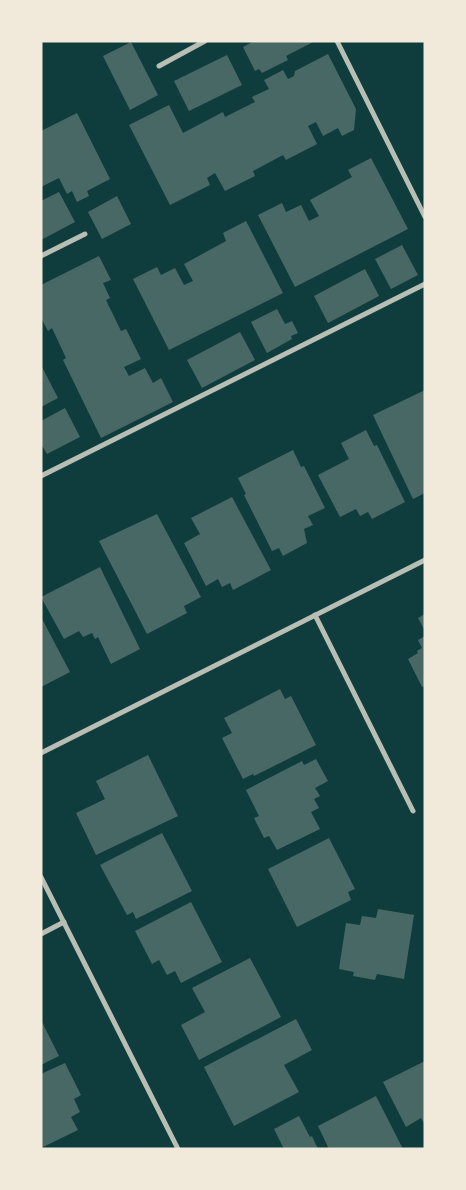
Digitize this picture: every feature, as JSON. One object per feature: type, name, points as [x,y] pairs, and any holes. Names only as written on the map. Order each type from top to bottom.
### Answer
[{"type":"street","points":[[160,66],[205,41]]},
{"type":"street","points":[[337,41],[425,217]]},
{"type":"street","points":[[41,256],[85,234]]},
{"type":"street","points":[[41,476],[425,284]]},
{"type":"street","points":[[41,753],[425,560]]},
{"type":"street","points":[[315,615],[413,811]]},
{"type":"street","points":[[41,877],[178,1149]]},
{"type":"street","points":[[41,934],[64,922]]},
{"type":"building","points":[[254,41],[315,41],[286,56],[288,60],[262,73],[259,69],[255,71],[243,47]]},
{"type":"building","points":[[131,42],[158,95],[130,110],[103,56]]},
{"type":"building","points":[[328,54],[356,109],[354,130],[342,136],[338,128],[323,136],[316,122],[308,126],[317,144],[286,160],[283,155],[253,171],[255,176],[225,191],[215,173],[207,178],[210,185],[170,205],[129,125],[169,105],[183,133],[223,112],[225,117],[255,102],[252,97],[269,89],[264,80],[283,70],[288,79],[294,76],[295,71]]},
{"type":"building","points":[[227,55],[242,85],[189,111],[174,81]]},
{"type":"building","points":[[77,113],[110,179],[87,191],[89,196],[77,202],[72,191],[67,194],[59,178],[41,187],[41,131]]},
{"type":"building","points":[[371,158],[408,229],[295,287],[258,215],[282,203],[286,212],[301,205],[309,221],[319,216],[310,200],[352,177],[348,170]]},
{"type":"building","points":[[59,192],[75,222],[41,240],[41,201]]},
{"type":"building","points":[[117,196],[131,224],[102,239],[88,212]]},
{"type":"building","points":[[246,221],[283,293],[169,350],[133,279],[157,267],[161,275],[175,268],[184,285],[193,281],[184,264],[226,241],[223,233]]},
{"type":"building","points":[[402,245],[418,275],[391,289],[375,259]]},
{"type":"building","points":[[99,256],[111,280],[103,283],[110,298],[106,300],[121,331],[126,329],[141,359],[124,367],[129,376],[145,368],[153,383],[161,378],[173,402],[101,438],[63,360],[66,358],[52,328],[48,331],[41,318],[41,285]]},
{"type":"building","points":[[365,269],[379,296],[328,323],[314,296]]},
{"type":"building","points":[[277,309],[285,324],[292,321],[298,333],[291,336],[292,339],[267,353],[251,322]]},
{"type":"building","points":[[240,332],[255,360],[202,388],[187,360]]},
{"type":"building","points":[[41,365],[58,398],[41,407]]},
{"type":"building","points":[[425,390],[425,493],[413,499],[373,415]]},
{"type":"building","points":[[65,408],[80,437],[47,454],[41,444],[41,421]]},
{"type":"building","points":[[366,430],[374,446],[377,445],[405,502],[372,519],[368,512],[360,516],[356,509],[340,517],[318,475],[349,459],[341,443]]},
{"type":"building","points":[[293,450],[301,467],[304,466],[325,508],[308,516],[313,525],[304,529],[307,543],[283,556],[279,548],[272,551],[244,495],[246,494],[238,478]]},
{"type":"building","points":[[232,497],[271,570],[233,590],[230,583],[222,587],[218,579],[206,586],[184,543],[200,534],[191,518]]},
{"type":"building","points":[[157,514],[201,597],[184,606],[187,613],[147,634],[99,541]]},
{"type":"building","points":[[100,567],[140,649],[111,664],[98,637],[95,639],[92,633],[83,637],[79,631],[64,639],[41,597]]},
{"type":"building","points":[[425,614],[425,631],[418,618]]},
{"type":"building","points":[[41,617],[70,672],[41,687]]},
{"type":"building","points":[[425,636],[425,686],[422,687],[408,659],[422,648],[418,640]]},
{"type":"building","points":[[280,689],[285,699],[291,696],[316,745],[254,776],[253,774],[243,779],[222,738],[232,733],[224,718]]},
{"type":"building","points":[[148,755],[178,816],[96,855],[76,813],[105,799],[96,781]]},
{"type":"building","points":[[316,759],[328,781],[315,788],[320,796],[314,799],[319,808],[311,812],[320,829],[277,850],[269,836],[264,838],[254,818],[259,816],[246,790],[302,761],[304,765]]},
{"type":"building","points":[[162,833],[192,891],[136,919],[133,912],[127,915],[100,865]]},
{"type":"building","points":[[329,838],[355,889],[348,892],[351,900],[297,927],[268,869]]},
{"type":"building","points":[[191,902],[222,962],[181,983],[175,971],[167,975],[159,960],[152,964],[135,931]]},
{"type":"building","points":[[378,909],[414,915],[404,979],[377,974],[375,980],[353,976],[354,972],[339,969],[346,923],[360,925],[362,916],[376,918]]},
{"type":"building","points":[[250,958],[281,1017],[199,1060],[181,1025],[205,1012],[192,988]]},
{"type":"building","points":[[296,1019],[312,1050],[284,1065],[299,1092],[234,1126],[204,1067]]},
{"type":"building","points":[[41,1020],[59,1056],[41,1065]]},
{"type":"building","points":[[425,1061],[425,1125],[421,1118],[406,1127],[383,1082]]},
{"type":"building","points":[[65,1063],[81,1095],[74,1099],[80,1112],[71,1117],[78,1130],[41,1148],[41,1074]]},
{"type":"building","points":[[376,1096],[403,1149],[329,1149],[318,1126]]},
{"type":"building","points":[[299,1116],[318,1149],[284,1149],[274,1129]]}]
